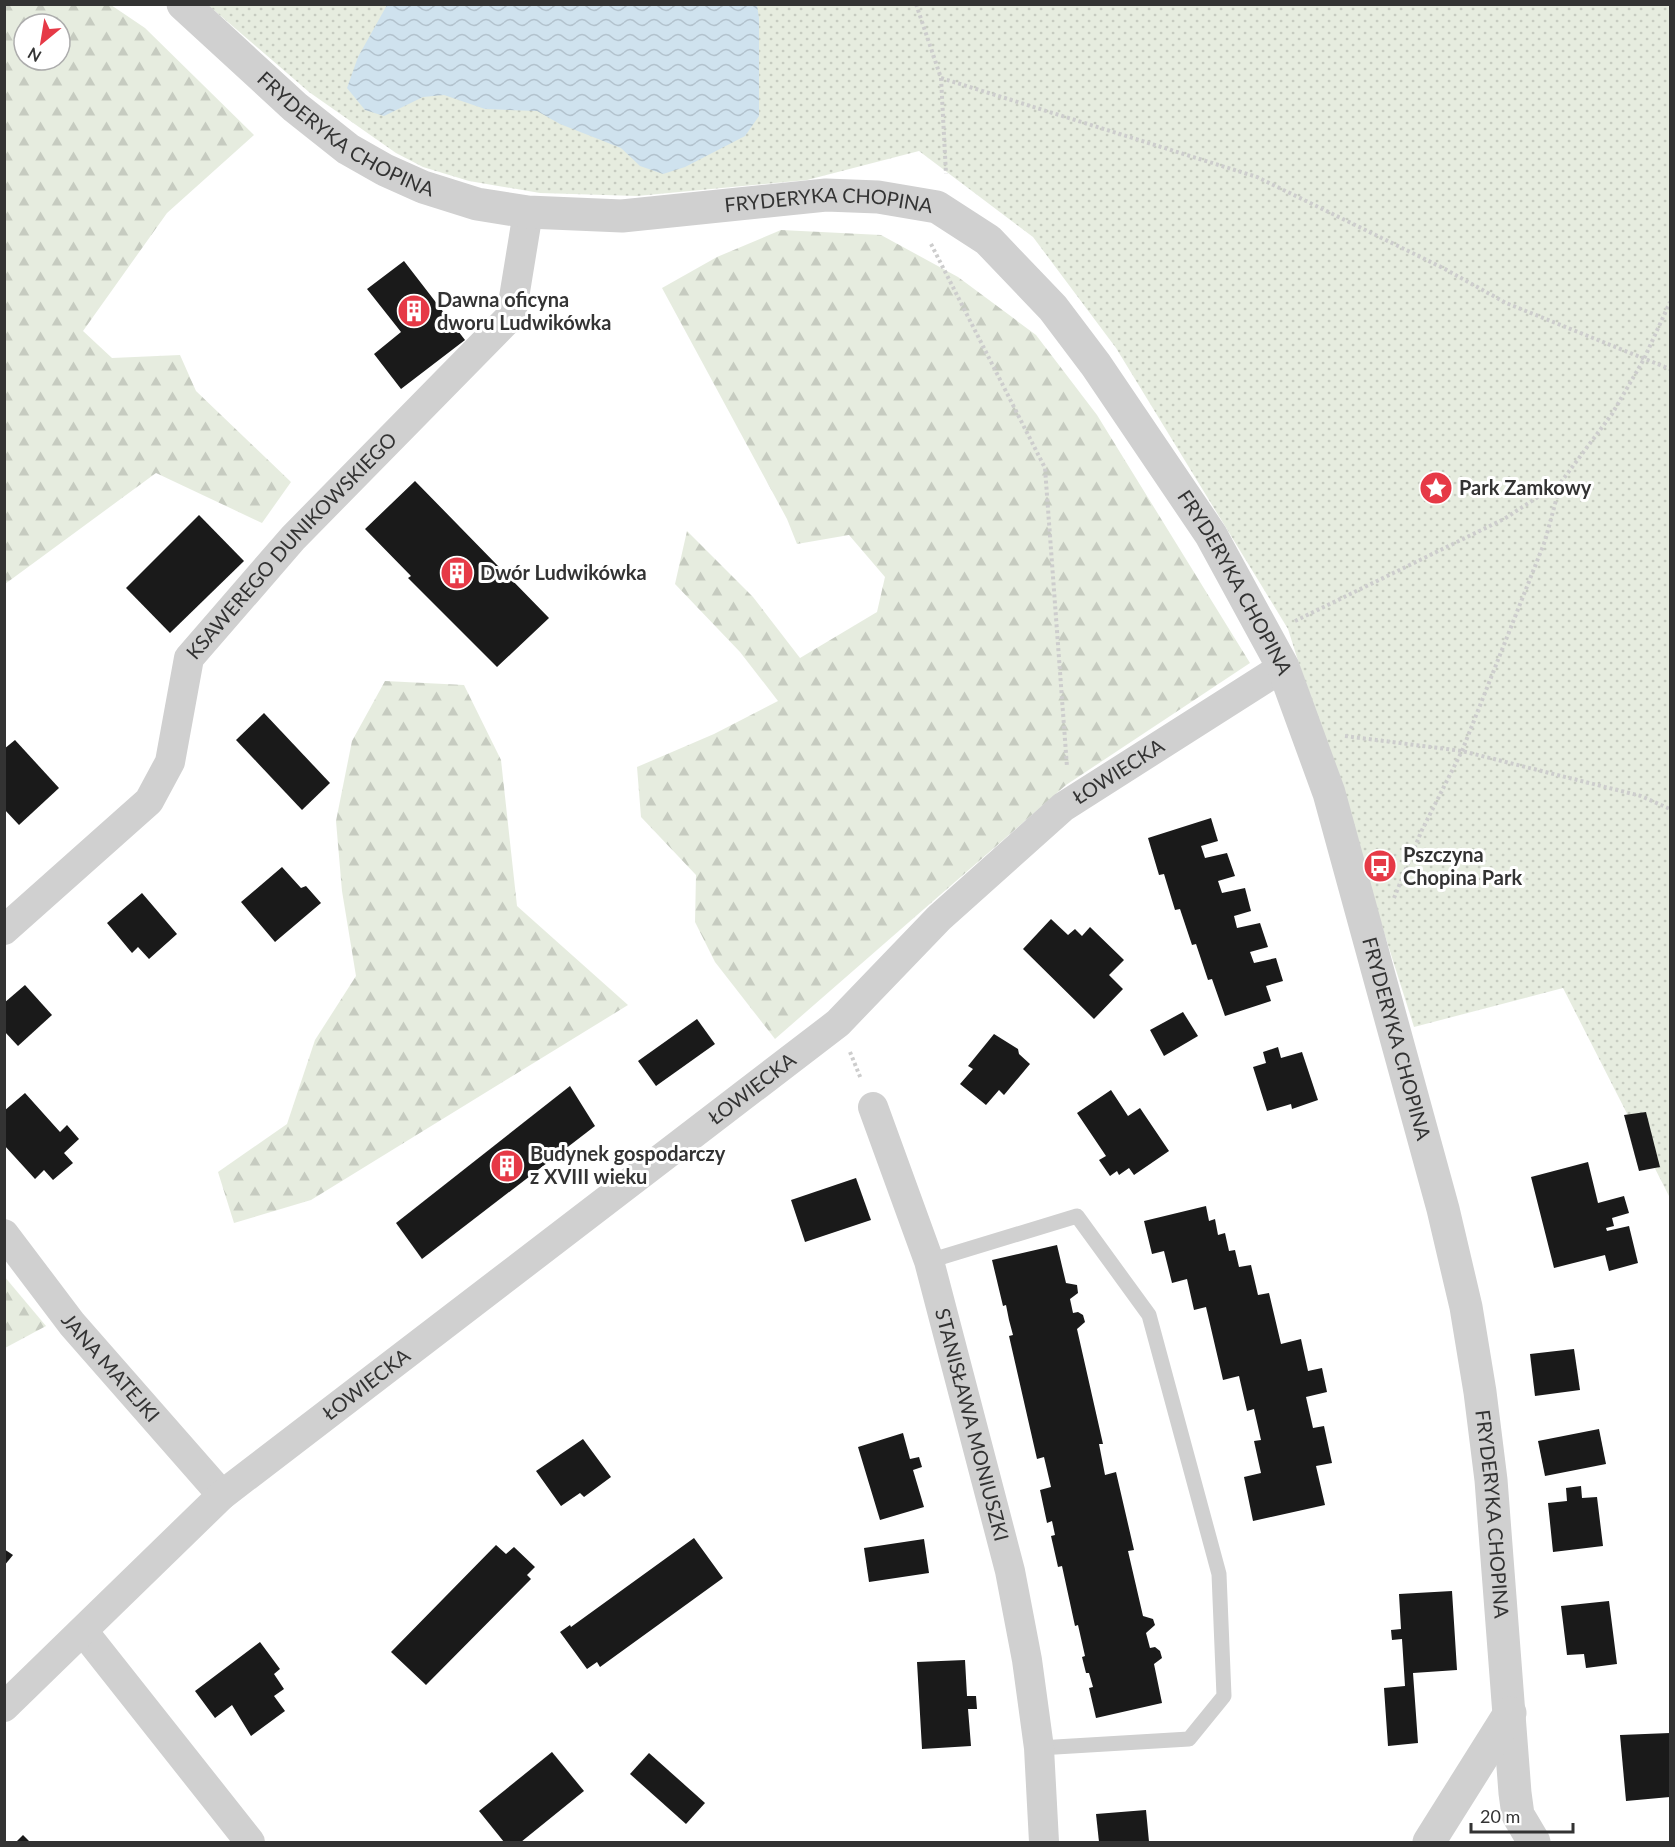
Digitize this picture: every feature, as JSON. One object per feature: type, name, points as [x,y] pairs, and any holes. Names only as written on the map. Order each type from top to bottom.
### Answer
[{"type":"street","name":"FRYDERYKA CHOPINA","points":[[183,4],[295,107],[348,148],[385,170],[423,187],[477,204],[528,212],[622,216],[826,195],[878,197],[937,207],[988,240],[1053,308],[1096,365],[1211,535],[1283,668],[1329,793],[1369,931],[1443,1209],[1466,1307],[1489,1469],[1518,1815],[1534,1842]]},
{"type":"street","name":"KSAWEREGO DUNIKOWSKIEGO","points":[[4,930],[149,801],[170,762],[189,658],[293,538],[511,316],[528,212]]},
{"type":"street","name":"ŁOWIECKA","points":[[4,1707],[222,1495],[838,1023],[939,918],[1063,807],[1283,668]]},
{"type":"street","name":"STANISŁAWA MONIUSZKI","points":[[873,1107],[929,1261],[1010,1572],[1027,1660],[1039,1748],[1044,1842]]},
{"type":"street","name":"JANA MATEJKI","points":[[4,1234],[72,1324],[222,1495]]},
{"type":"street","points":[[83,1630],[250,1842]]},
{"type":"street","points":[[1429,1842],[1510,1713]]},
{"type":"lane","points":[[929,1261],[1077,1216],[1149,1315],[1220,1574],[1224,1696],[1189,1739],[1039,1748]]},
{"type":"path","points":[[916,4],[941,78],[946,178],[929,239],[1045,468],[1067,771]]},
{"type":"path","points":[[941,78],[1257,177],[1443,268],[1506,303],[1671,369]]},
{"type":"path","points":[[1283,668],[1292,623],[1504,519],[1561,482],[1612,414],[1644,359],[1671,302]]},
{"type":"path","points":[[1391,907],[1421,832],[1462,751],[1545,541],[1561,482]]},
{"type":"path","points":[[1311,744],[1336,735],[1362,736],[1462,751],[1641,796],[1671,809]]},
{"type":"path","points":[[838,1023],[873,1107]]},
{"type":"green space","points":[[5,4],[111,5],[145,28],[254,135],[167,213],[83,331],[112,358],[180,355],[196,391],[291,482],[262,523],[156,473],[5,584]]},
{"type":"green space","name":"Park Zamkowy","points":[[208,5],[1670,5],[1670,1198],[1563,988],[1414,1027],[1288,629],[1116,348],[1033,237],[919,151],[807,180],[637,196],[540,193],[469,181],[423,167],[396,153],[309,92]]},
{"type":"green space","points":[[781,230],[881,235],[958,277],[1036,335],[1097,415],[1250,663],[1066,785],[775,1039],[715,962],[695,922],[696,875],[641,817],[637,767],[714,734],[778,701],[740,652],[675,584],[687,531],[753,597],[800,658],[877,612],[885,577],[849,535],[797,544],[787,519],[662,288],[717,257]]},
{"type":"green space","points":[[385,681],[464,685],[501,760],[517,906],[628,1005],[311,1200],[234,1223],[218,1172],[287,1124],[315,1040],[356,976],[342,891],[336,821],[352,741]]},
{"type":"green space","points":[[4,1276],[46,1326],[5,1348],[4,1348]]},
{"type":"water","points":[[387,5],[757,5],[759,116],[745,136],[685,167],[663,174],[640,166],[621,148],[560,124],[537,111],[485,109],[444,95],[423,97],[384,116],[365,110],[347,88],[358,57]]},
{"type":"building","name":"Dawna oficyna dworu Ludwikówka","points":[[404,261],[465,340],[401,389],[374,354],[401,332],[367,289]]},
{"type":"building","name":"Dwór Ludwikówka","points":[[415,481],[549,618],[497,667],[408,578],[411,576],[365,529]]},
{"type":"building","points":[[199,515],[244,561],[170,633],[126,588]]},
{"type":"building","points":[[264,713],[330,783],[302,810],[236,740]]},
{"type":"building","points":[[15,740],[59,788],[19,825],[4,809],[4,749]]},
{"type":"building","points":[[1211,818],[1218,841],[1201,846],[1205,858],[1227,853],[1235,876],[1218,881],[1222,893],[1245,888],[1251,911],[1234,916],[1237,928],[1260,923],[1268,947],[1250,952],[1254,963],[1276,958],[1283,981],[1266,986],[1271,1001],[1225,1016],[1212,979],[1208,980],[1196,944],[1192,945],[1180,909],[1175,910],[1164,874],[1159,875],[1148,838]]},
{"type":"building","points":[[282,867],[301,888],[306,886],[321,903],[275,942],[241,902]]},
{"type":"building","points":[[142,893],[177,934],[149,959],[138,947],[132,953],[107,923]]},
{"type":"building","points":[[1051,919],[1068,935],[1075,929],[1082,936],[1090,927],[1124,960],[1109,975],[1123,989],[1094,1019],[1023,949]]},
{"type":"building","points":[[25,985],[52,1015],[18,1046],[4,1031],[4,1003]]},
{"type":"building","points":[[1183,1012],[1198,1036],[1164,1056],[1150,1030]]},
{"type":"building","points":[[697,1019],[715,1044],[656,1086],[638,1061]]},
{"type":"building","points":[[994,1034],[1018,1049],[1019,1054],[1030,1064],[1004,1095],[999,1090],[986,1105],[960,1084],[973,1069],[968,1066]]},
{"type":"building","points":[[1278,1047],[1281,1058],[1302,1052],[1318,1100],[1292,1109],[1291,1104],[1267,1111],[1253,1067],[1266,1063],[1263,1052]]},
{"type":"building","name":"Budynek gospodarczy z XVIII wieku","points":[[570,1086],[595,1126],[422,1259],[396,1223]]},
{"type":"building","points":[[1111,1090],[1128,1116],[1140,1108],[1169,1151],[1134,1175],[1129,1168],[1119,1175],[1117,1171],[1110,1176],[1099,1160],[1106,1156],[1077,1113]]},
{"type":"building","points":[[25,1093],[60,1132],[67,1125],[79,1139],[64,1153],[73,1163],[53,1180],[44,1170],[35,1179],[4,1145],[4,1111]]},
{"type":"building","points":[[1646,1112],[1660,1167],[1639,1171],[1624,1115]]},
{"type":"building","points":[[1588,1162],[1598,1203],[1624,1196],[1629,1213],[1612,1218],[1614,1226],[1606,1228],[1607,1231],[1629,1226],[1638,1263],[1609,1271],[1605,1255],[1554,1268],[1531,1177]]},
{"type":"building","points":[[856,1178],[871,1220],[805,1242],[791,1200]]},
{"type":"building","points":[[1206,1206],[1209,1221],[1215,1219],[1218,1235],[1225,1233],[1229,1251],[1235,1250],[1239,1267],[1251,1265],[1258,1295],[1269,1293],[1281,1344],[1301,1339],[1308,1371],[1322,1368],[1327,1392],[1306,1397],[1313,1428],[1324,1426],[1332,1463],[1316,1466],[1325,1505],[1253,1521],[1244,1477],[1261,1473],[1254,1441],[1261,1440],[1254,1409],[1247,1411],[1239,1376],[1223,1380],[1206,1307],[1194,1310],[1187,1279],[1172,1283],[1164,1251],[1152,1254],[1144,1221]]},
{"type":"building","points":[[1057,1245],[1066,1283],[1077,1285],[1078,1293],[1070,1299],[1073,1313],[1078,1312],[1083,1315],[1085,1322],[1077,1329],[1103,1444],[1099,1444],[1105,1475],[1116,1472],[1134,1550],[1128,1551],[1143,1616],[1153,1619],[1155,1625],[1146,1633],[1150,1648],[1155,1647],[1160,1651],[1162,1658],[1154,1664],[1162,1703],[1096,1718],[1089,1688],[1093,1687],[1082,1657],[1085,1656],[1078,1625],[1075,1626],[1062,1566],[1058,1567],[1051,1536],[1055,1535],[1052,1521],[1047,1523],[1040,1490],[1051,1487],[1044,1457],[1037,1459],[1009,1336],[1013,1335],[1006,1305],[1003,1306],[992,1260]]},
{"type":"building","points":[[1574,1349],[1580,1390],[1535,1396],[1530,1354]]},
{"type":"building","points":[[1599,1429],[1606,1464],[1545,1476],[1538,1441]]},
{"type":"building","points":[[903,1433],[910,1459],[919,1457],[922,1467],[913,1470],[924,1507],[880,1520],[858,1447]]},
{"type":"building","points":[[583,1439],[611,1477],[584,1497],[580,1493],[561,1506],[536,1471]]},
{"type":"building","points":[[1581,1486],[1582,1498],[1597,1497],[1603,1546],[1553,1552],[1548,1503],[1567,1501],[1566,1488]]},
{"type":"building","points":[[694,1538],[723,1578],[600,1667],[597,1662],[587,1669],[560,1632],[570,1625],[571,1627]]},
{"type":"building","points":[[924,1539],[929,1573],[869,1582],[864,1548]]},
{"type":"building","points":[[496,1545],[506,1554],[514,1547],[535,1567],[527,1575],[531,1579],[426,1685],[391,1652]]},
{"type":"building","points":[[4,1549],[13,1555],[4,1566]]},
{"type":"building","points":[[1452,1591],[1457,1670],[1413,1673],[1418,1743],[1388,1746],[1384,1688],[1405,1686],[1402,1639],[1392,1640],[1391,1630],[1401,1629],[1399,1594]]},
{"type":"building","points":[[1609,1601],[1617,1664],[1586,1668],[1584,1654],[1567,1655],[1561,1606]]},
{"type":"building","points":[[260,1642],[280,1669],[274,1674],[284,1689],[274,1696],[285,1711],[251,1736],[232,1705],[215,1718],[195,1691]]},
{"type":"building","points":[[965,1660],[967,1696],[976,1696],[977,1709],[968,1709],[971,1746],[922,1749],[917,1662]]},
{"type":"building","points":[[1670,1733],[1670,1797],[1626,1801],[1620,1735]]},
{"type":"building","points":[[552,1752],[584,1791],[521,1842],[504,1842],[479,1811]]},
{"type":"building","points":[[649,1753],[705,1803],[686,1824],[630,1774]]},
{"type":"building","points":[[1146,1810],[1149,1842],[1099,1842],[1096,1814]]},
{"type":"building","points":[[23,1835],[30,1842],[16,1842]]},
{"type":"place","name":"Dawna oficyna dworu Ludwikówka","points":[[414,311]]},
{"type":"place","name":"Park Zamkowy","points":[[1436,488]]},
{"type":"place","name":"Dwór Ludwikówka","points":[[457,573]]},
{"type":"place","name":"Pszczyna Chopina Park","points":[[1380,866]]},
{"type":"place","name":"Budynek gospodarczy z XVIII wieku","points":[[507,1166]]}]
